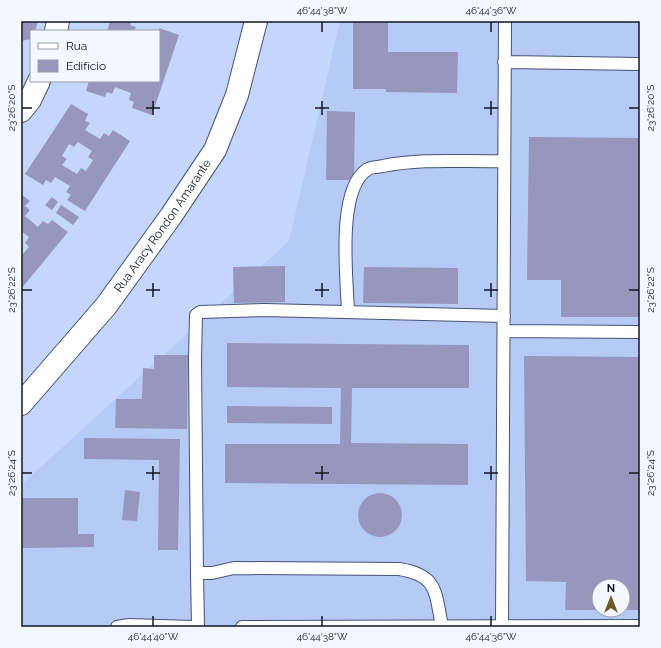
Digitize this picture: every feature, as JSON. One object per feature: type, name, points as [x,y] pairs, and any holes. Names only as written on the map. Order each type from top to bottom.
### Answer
[{"type":"street","name":"Rua Aracy Rondon Amarante","points":[[21,404],[106,306],[171,216],[215,150],[238,94],[256,21]]},
{"type":"street","points":[[21,111],[30,100],[39,82]]},
{"type":"lane","points":[[502,626],[504,21]]},
{"type":"lane","points":[[504,62],[640,64]]},
{"type":"lane","points":[[348,312],[346,219],[350,198],[358,180],[368,169],[399,163],[504,161]]},
{"type":"lane","points":[[198,627],[195,359],[196,315],[200,312],[258,310],[504,316]]},
{"type":"lane","points":[[504,331],[640,332]]},
{"type":"lane","points":[[197,573],[212,573],[234,568],[399,569],[415,571],[428,578],[435,593],[442,626]]},
{"type":"lane","points":[[117,627],[129,625],[192,627]]},
{"type":"lane","points":[[242,627],[640,626]]},
{"type":"shaded area","points":[[340,21],[640,21],[640,627],[21,627],[21,485],[289,241]]},
{"type":"building","points":[[21,21],[38,21],[35,30],[30,30],[30,39],[21,41]]},
{"type":"building","points":[[110,21],[132,21],[130,25],[136,27],[134,30],[107,30]]},
{"type":"building","points":[[353,21],[388,21],[388,52],[458,52],[457,93],[386,92],[386,89],[353,89]]},
{"type":"building","points":[[159,28],[179,35],[152,115],[132,108],[134,102],[129,100],[131,93],[115,87],[112,94],[107,92],[105,97],[86,91],[89,82],[160,82]]},
{"type":"building","points":[[71,104],[88,114],[85,121],[90,123],[85,130],[100,139],[104,133],[109,136],[113,130],[130,141],[85,211],[67,200],[71,195],[66,192],[70,186],[55,177],[51,183],[46,180],[43,185],[25,174]],"holes":[[[78,142],[92,151],[88,157],[93,160],[86,171],[81,168],[77,174],[62,165],[67,159],[62,156],[69,144],[74,147]]]},
{"type":"building","points":[[327,111],[355,112],[354,180],[326,180]]},
{"type":"building","points":[[529,137],[640,138],[640,317],[561,317],[561,280],[527,280]]},
{"type":"building","points":[[21,194],[30,201],[25,206],[30,210],[25,216],[38,227],[43,221],[48,224],[52,220],[68,232],[21,289],[21,256],[29,247],[25,243],[29,237],[21,231]]},
{"type":"building","points":[[52,197],[58,202],[52,210],[45,205]]},
{"type":"building","points":[[61,205],[79,217],[73,225],[56,213]]},
{"type":"building","points":[[285,266],[285,302],[234,303],[233,267]]},
{"type":"building","points":[[364,267],[458,268],[458,304],[363,303]]},
{"type":"building","points":[[227,343],[469,345],[469,388],[352,388],[351,443],[468,444],[468,485],[225,483],[225,444],[340,444],[341,388],[227,387]]},
{"type":"building","points":[[154,355],[188,355],[187,429],[115,428],[116,399],[142,399],[143,368],[154,369]]},
{"type":"building","points":[[524,356],[640,357],[640,610],[631,610],[631,578],[591,578],[591,610],[565,610],[566,582],[526,581]]},
{"type":"building","points":[[227,406],[332,407],[332,424],[227,423]]},
{"type":"building","points":[[84,438],[180,439],[178,550],[158,550],[159,460],[84,459]]},
{"type":"building","points":[[125,490],[140,492],[137,521],[122,520]]},
{"type":"building","points":[[376,493],[384,493],[396,499],[402,511],[402,519],[396,531],[384,537],[376,537],[364,531],[358,519],[358,511],[364,499]]},
{"type":"building","points":[[21,498],[78,498],[78,534],[94,534],[94,547],[21,548]]}]
